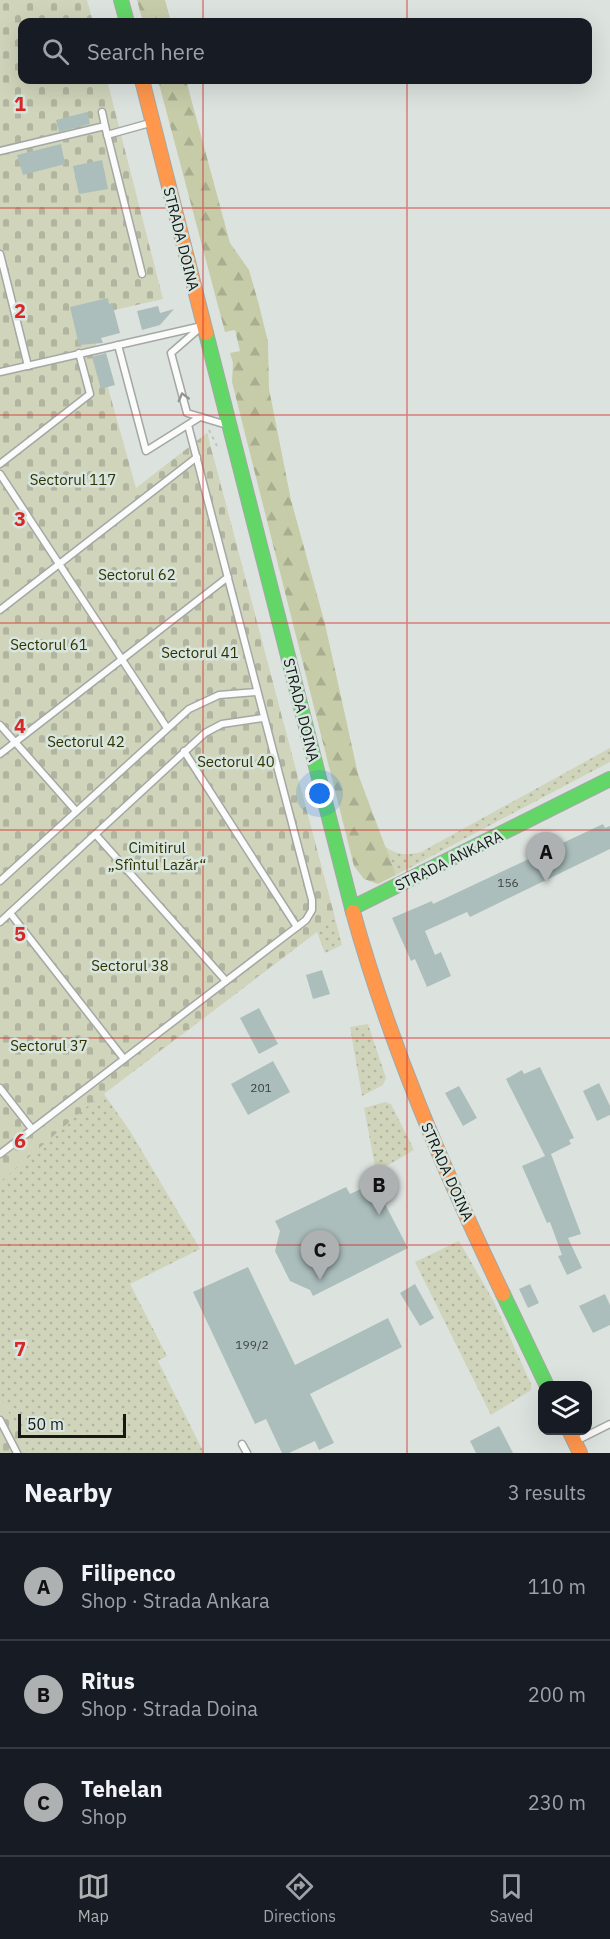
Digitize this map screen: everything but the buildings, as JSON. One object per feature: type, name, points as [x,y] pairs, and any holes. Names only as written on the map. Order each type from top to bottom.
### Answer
[{"type":"main road","points":[[122,0],[126,18]]},
{"type":"main road","name":"STRADA DOINA","points":[[143,84],[227,425],[352,908],[398,1056],[415,1101],[449,1180],[545,1381]]},
{"type":"main road","name":"STRADA ANKARA","points":[[352,908],[610,779]]},
{"type":"lane","points":[[102,112],[142,274]]},
{"type":"lane","points":[[107,135],[153,123]]},
{"type":"lane","points":[[0,151],[105,126]]},
{"type":"lane","points":[[0,254],[28,366]]},
{"type":"lane","points":[[0,372],[202,326]]},
{"type":"lane","points":[[202,326],[171,353],[187,413],[227,425]]},
{"type":"lane","points":[[118,345],[146,451],[201,417]]},
{"type":"lane","points":[[0,464],[90,394],[79,353]]},
{"type":"lane","points":[[0,1154],[297,927],[310,915],[313,905],[188,425]]},
{"type":"lane","points":[[0,610],[197,457]]},
{"type":"lane","points":[[0,474],[123,658],[166,728]]},
{"type":"lane","points":[[0,754],[228,577]]},
{"type":"lane","points":[[0,881],[166,728],[208,698],[257,692]]},
{"type":"lane","points":[[0,922],[213,728],[243,720],[263,718]]},
{"type":"lane","points":[[0,725],[76,811]]},
{"type":"lane","points":[[184,752],[297,927]]},
{"type":"lane","points":[[96,835],[226,981]]},
{"type":"lane","points":[[10,913],[124,1059]]},
{"type":"lane","points":[[0,1088],[32,1129]]},
{"type":"lane","points":[[0,1420],[17,1453]]},
{"type":"lane","points":[[574,1442],[610,1424]]},
{"type":"lane","points":[[242,1444],[247,1453]]},
{"type":"green space","name":"Cimitirul „Sfîntul Lazăr“","points":[[0,0],[87,0],[92,18],[18,18],[18,84],[108,84],[163,299],[88,316],[136,488],[207,433],[335,918],[96,1099],[0,1182]]},
{"type":"green space","points":[[137,0],[165,0],[170,18],[142,18]]},
{"type":"green space","points":[[159,84],[187,84],[230,243],[249,270],[259,305],[268,342],[269,389],[291,500],[325,624],[358,774],[396,875],[378,884],[364,879],[354,866],[232,382],[233,363],[230,353],[240,351],[235,330],[225,332]]},
{"type":"green space","points":[[207,433],[342,945],[325,953],[317,932],[104,1094],[130,1131],[200,1249],[130,1284],[167,1356],[158,1361],[204,1453],[20,1453],[0,1413],[0,1161]]},
{"type":"green space","points":[[610,748],[610,762],[396,875],[383,845],[401,854],[421,852]]},
{"type":"green space","points":[[368,1024],[386,1078],[383,1085],[362,1096],[350,1027]]},
{"type":"green space","points":[[385,1102],[391,1104],[414,1150],[376,1172],[364,1108]]},
{"type":"green space","points":[[459,1241],[494,1302],[531,1384],[531,1390],[491,1415],[415,1262]]},
{"type":"green space","points":[[0,1395],[29,1453],[0,1453]]},
{"type":"traffic: fast","points":[[121,0],[126,18]]},
{"type":"traffic: fast","points":[[206,333],[353,912]]},
{"type":"traffic: fast","points":[[352,908],[610,779]]},
{"type":"traffic: fast","points":[[503,1294],[545,1381]]},
{"type":"traffic: slow","points":[[143,84],[206,333]]},
{"type":"traffic: slow","points":[[353,912],[384,1010],[419,1106],[459,1200],[503,1294]]},
{"type":"traffic: slow","points":[[571,1435],[580,1453]]},
{"type":"place","name":"Filipenco","points":[[546,882]]},
{"type":"place","name":"Ritus","points":[[379,1215]]},
{"type":"place","name":"Tehelan","points":[[320,1280]]},
{"type":"park label","name":"Sectorul 117","points":[[73,480]]},
{"type":"park label","name":"Sectorul 62","points":[[137,575]]},
{"type":"park label","name":"Sectorul 61","points":[[49,645]]},
{"type":"park label","name":"Sectorul 41","points":[[200,653]]},
{"type":"park label","name":"Sectorul 42","points":[[86,742]]},
{"type":"park label","name":"Sectorul 40","points":[[236,762]]},
{"type":"park label","name":"Sectorul 38","points":[[130,966]]},
{"type":"park label","name":"Sectorul 37","points":[[49,1046]]}]
